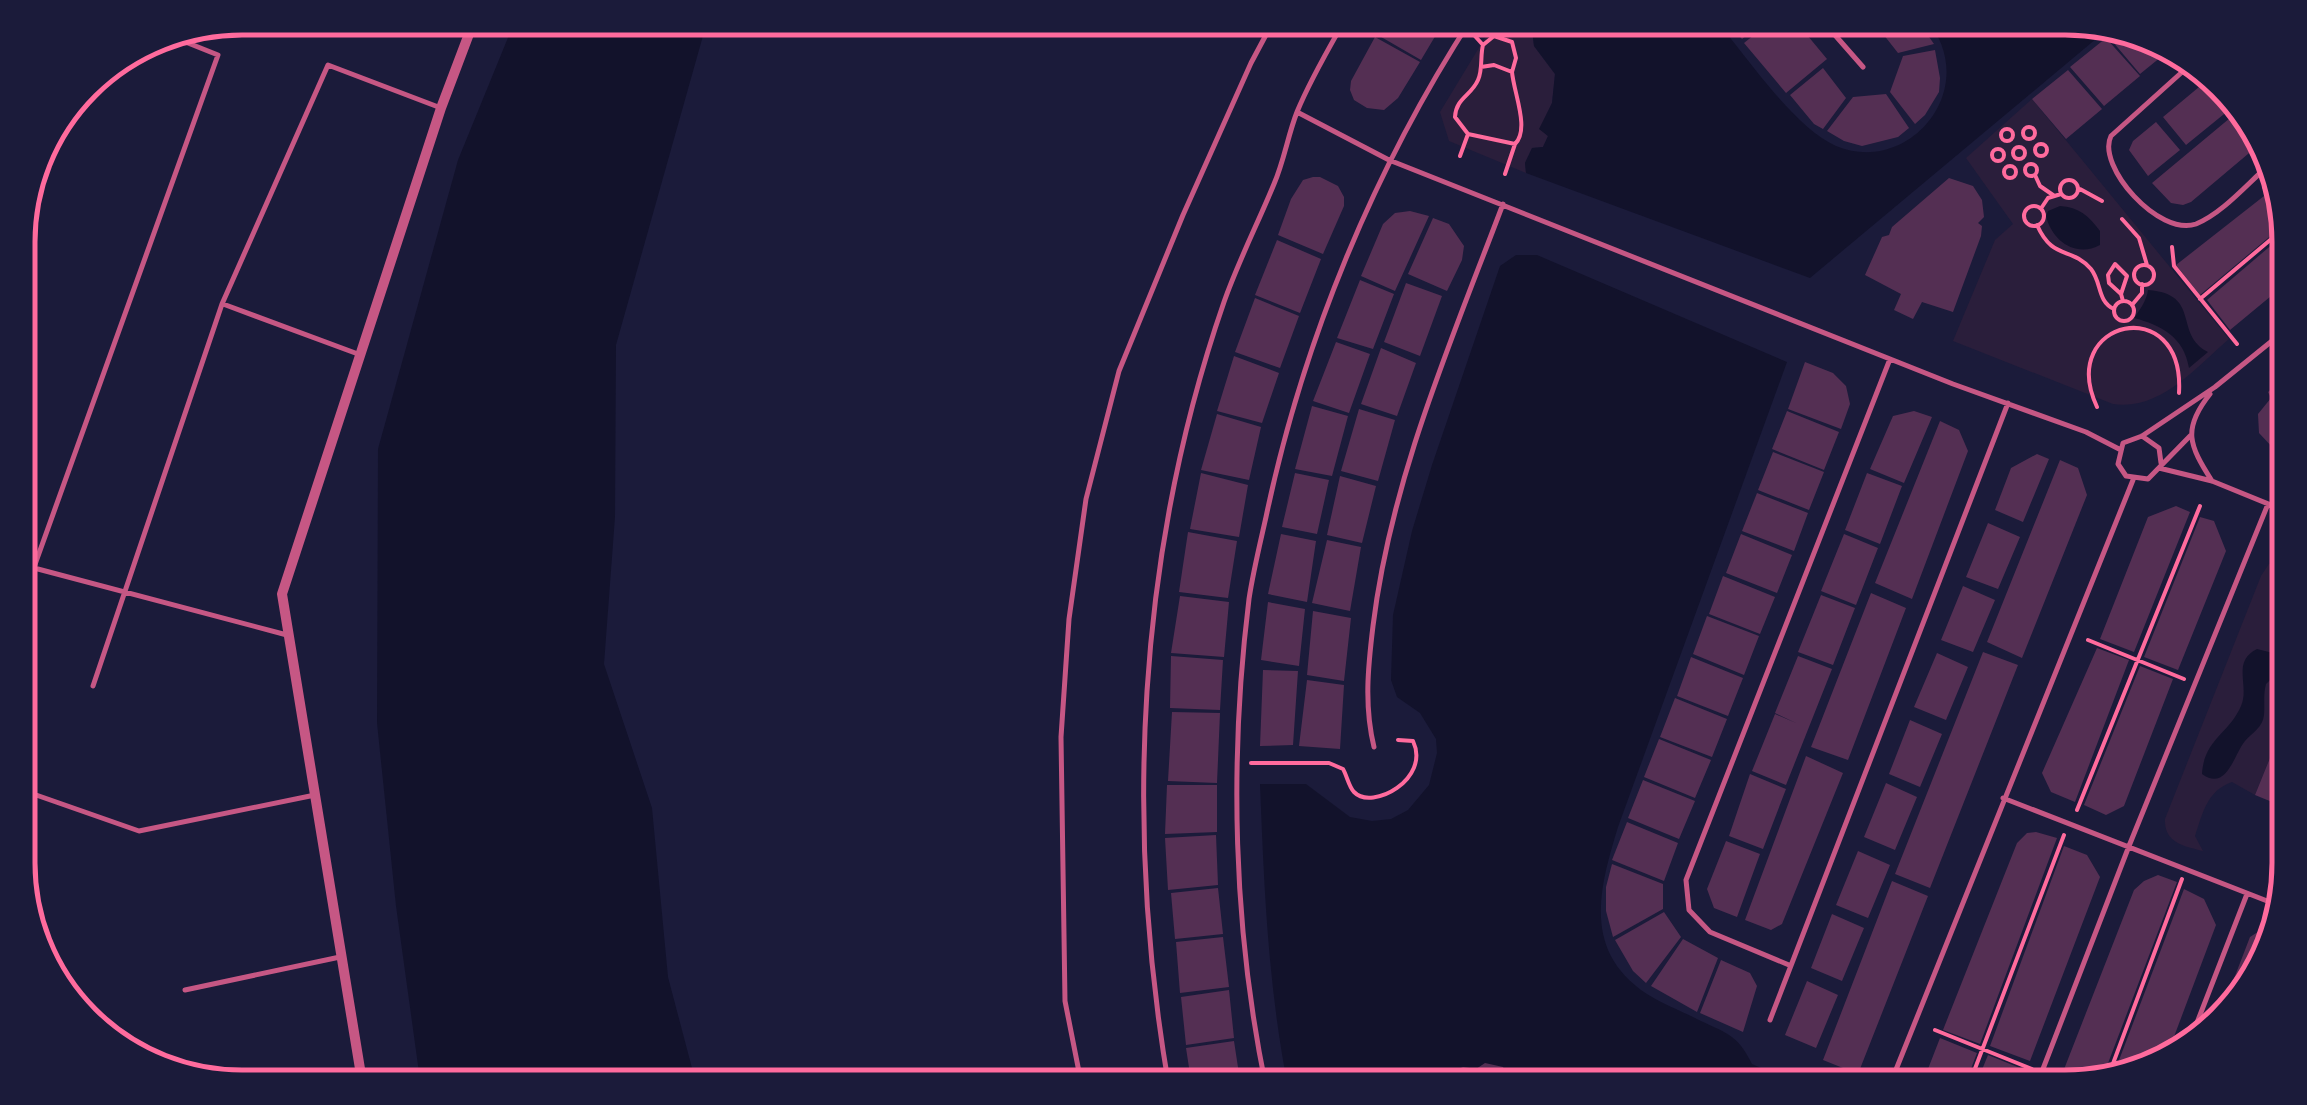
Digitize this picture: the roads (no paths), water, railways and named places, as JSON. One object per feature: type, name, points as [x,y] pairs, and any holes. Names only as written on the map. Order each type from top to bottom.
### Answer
[{"type":"street","points":[[360,1070],[318,794],[282,594],[440,108],[468,35]]},
{"type":"lane","points":[[1079,1070],[1065,1001],[1061,738],[1069,619],[1086,498],[1119,371],[1198,181],[1266,35]]},
{"type":"lane","points":[[1166,1070],[1154,1004],[1142,834],[1150,651],[1164,529],[1191,414],[1224,301],[1278,175],[1297,112],[1337,35]]},
{"type":"lane","points":[[1263,1070],[1241,918],[1237,799],[1239,709],[1250,596],[1280,452],[1312,347],[1389,160],[1462,35]]},
{"type":"lane","points":[[1834,35],[1862,68]]},
{"type":"lane","points":[[35,563],[218,56],[186,43]]},
{"type":"lane","points":[[93,686],[222,304],[328,65],[440,108]]},
{"type":"lane","points":[[2182,72],[2117,127],[2107,142],[2113,168],[2154,216],[2175,226],[2196,224],[2211,215],[2260,173]]},
{"type":"lane","points":[[1297,112],[1389,160],[2119,449]]},
{"type":"lane","points":[[1374,747],[1368,722],[1370,654],[1387,544],[1420,425],[1503,204]]},
{"type":"lane","points":[[222,304],[360,355]]},
{"type":"lane","points":[[2215,387],[2196,412],[2190,436],[2148,479],[2133,480],[2121,471],[2117,456],[2128,439],[2142,436],[2215,387],[2272,341]]},
{"type":"lane","points":[[1789,966],[1710,932],[1689,910],[1686,880],[1890,359]]},
{"type":"lane","points":[[1770,1020],[2008,403]]},
{"type":"lane","points":[[2142,436],[2159,448],[2160,468]]},
{"type":"lane","points":[[2190,436],[2212,481]]},
{"type":"lane","points":[[2160,468],[2212,481],[2272,506]]},
{"type":"lane","points":[[1897,1070],[2133,480]]},
{"type":"lane","points":[[2043,1070],[2268,504]]},
{"type":"lane","points":[[35,570],[290,636]]},
{"type":"lane","points":[[35,795],[139,831],[318,794]]},
{"type":"lane","points":[[2003,798],[2268,902]]},
{"type":"lane","points":[[2197,1022],[2247,894]]},
{"type":"lane","points":[[184,990],[340,956]]}]
